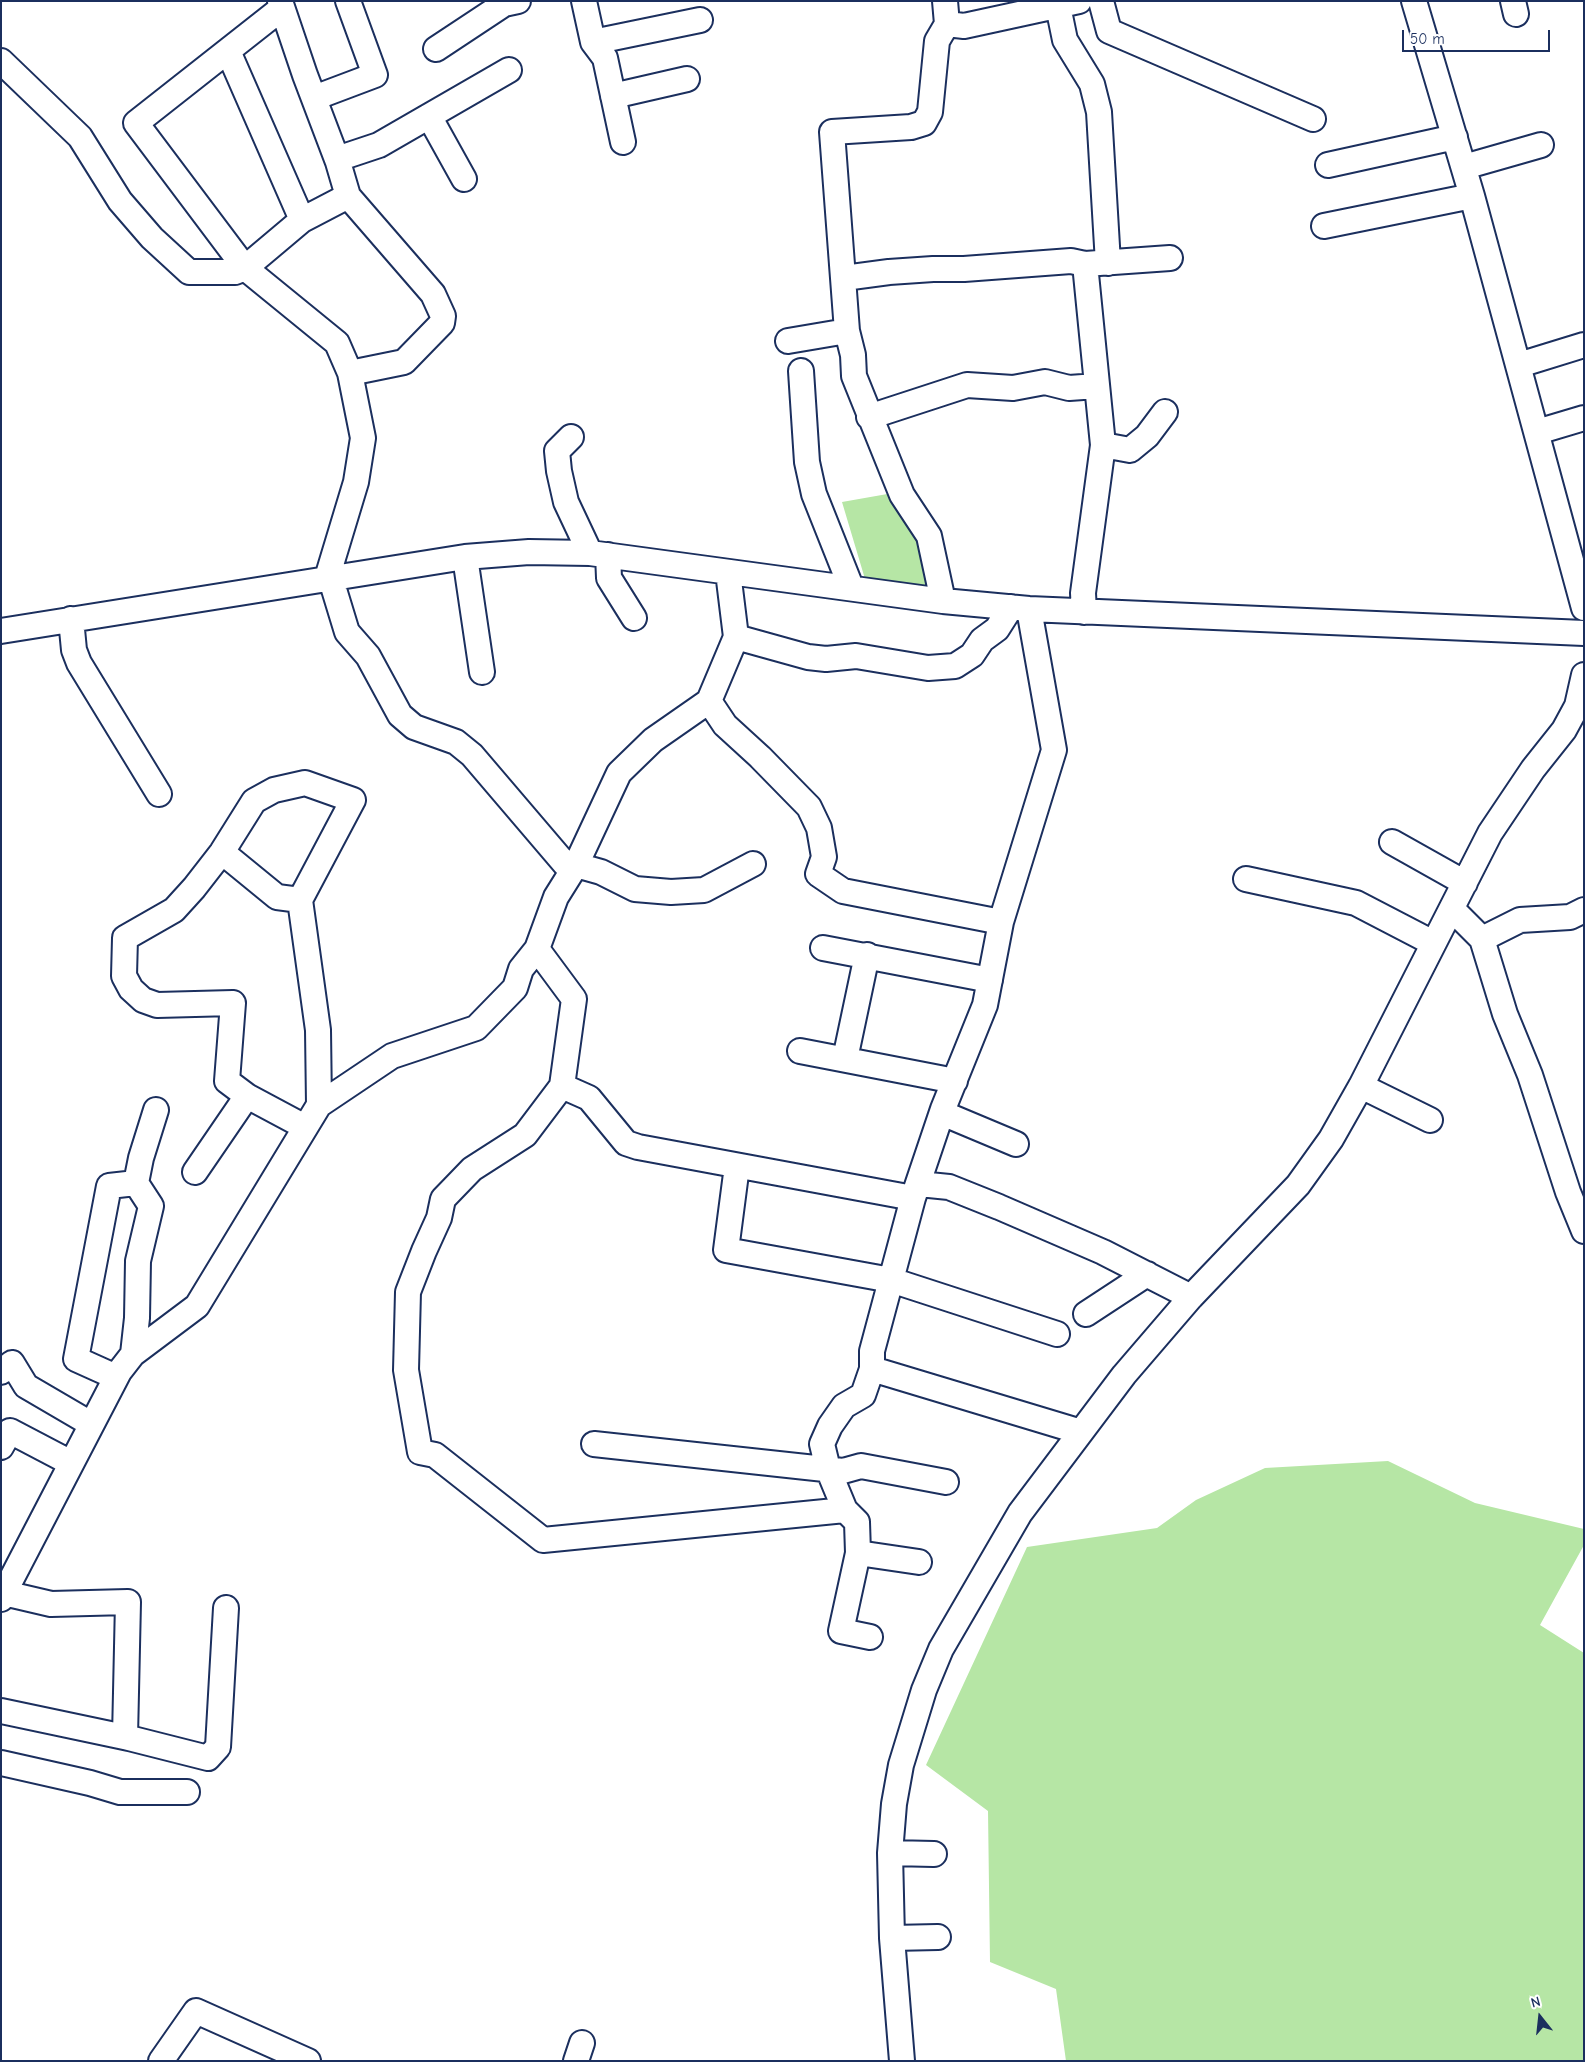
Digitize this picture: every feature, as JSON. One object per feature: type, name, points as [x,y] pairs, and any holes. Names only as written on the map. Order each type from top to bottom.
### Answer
[{"type":"street","points":[[314,98],[375,76],[348,1]]},
{"type":"street","points":[[436,49],[504,4],[518,1]]},
{"type":"street","points":[[584,1],[594,42],[605,58],[624,142]]},
{"type":"street","points":[[1101,1],[1108,31],[1313,119]]},
{"type":"street","points":[[1414,1],[1464,167],[1584,608]]},
{"type":"street","points":[[942,601],[929,536],[902,495],[854,376],[853,355],[847,331],[832,132],[911,127],[924,124],[930,112],[937,41],[946,13],[964,26],[1015,8],[1069,4],[1065,40],[1092,84],[1099,112],[1097,386],[1102,445],[1084,594],[1084,612]]},
{"type":"street","points":[[327,578],[356,482],[363,438],[350,373],[337,343],[245,268],[136,123],[281,5],[337,160],[348,196],[433,294],[443,316],[442,323],[404,362],[350,373]]},
{"type":"street","points":[[594,42],[700,20]]},
{"type":"street","points":[[228,50],[302,220]]},
{"type":"street","points":[[1,62],[80,137],[120,201],[152,238],[189,272],[235,272],[245,268],[302,220],[348,196]]},
{"type":"street","points":[[337,160],[378,145],[509,70]]},
{"type":"street","points":[[613,96],[688,79]]},
{"type":"street","points":[[429,116],[463,180]]},
{"type":"street","points":[[1328,165],[1455,138]]},
{"type":"street","points":[[1464,167],[1541,144]]},
{"type":"street","points":[[1324,226],[1472,196]]},
{"type":"street","points":[[844,278],[934,268],[964,269],[1070,261],[1097,264],[1170,258]]},
{"type":"street","points":[[788,341],[847,331]]},
{"type":"street","points":[[1519,365],[1584,345]]},
{"type":"street","points":[[801,370],[807,462],[814,494],[851,587]]},
{"type":"street","points":[[869,416],[967,385],[1013,388],[1045,382],[1069,388],[1097,386]]},
{"type":"street","points":[[1102,445],[1130,450],[1147,436],[1165,412]]},
{"type":"street","points":[[1537,432],[1584,418]]},
{"type":"street","points":[[571,437],[556,451],[566,502],[599,554],[609,578],[634,618]]},
{"type":"street","points":[[1,631],[465,557],[529,552],[599,554],[851,587],[942,601],[1020,608],[1584,633]]},
{"type":"street","points":[[465,557],[482,672]]},
{"type":"street","points":[[129,1738],[125,1737],[128,1602],[51,1604],[5,1585],[116,1377],[133,1354],[197,1306],[319,1105],[392,1056],[476,1028],[515,988],[521,969],[537,949],[556,897],[576,864],[619,772],[653,740],[709,701],[736,637],[728,572]]},
{"type":"street","points":[[327,578],[333,586],[347,632],[368,656],[400,715],[414,727],[456,742],[472,756],[565,864],[576,864],[601,872],[635,889],[671,892],[704,890],[753,864]]},
{"type":"street","points":[[736,637],[808,657],[826,659],[856,656],[928,668],[955,666],[972,655],[982,640],[1020,608]]},
{"type":"street","points":[[870,1636],[841,1631],[858,1553],[857,1522],[845,1510],[828,1469],[822,1444],[844,1406],[863,1395],[872,1369],[872,1352],[916,1191],[942,1113],[985,1005],[1001,922],[1054,750],[1020,608]]},
{"type":"street","points":[[71,619],[74,650],[79,663],[159,794]]},
{"type":"street","points":[[902,2061],[892,1938],[890,1853],[894,1804],[901,1765],[924,1690],[941,1649],[1020,1513],[1124,1375],[1191,1297],[1298,1185],[1331,1139],[1361,1086],[1490,833],[1533,769],[1564,730],[1577,706],[1584,675]]},
{"type":"street","points":[[709,701],[724,725],[760,757],[809,807],[819,828],[824,857],[818,874],[843,891],[1001,922]]},
{"type":"street","points":[[305,1127],[247,1096],[228,1082],[233,1003],[157,1005],[143,1000],[131,989],[124,976],[125,938],[174,910],[222,852],[254,802],[274,790],[305,783],[353,800],[300,900],[318,1030],[319,1105]]},
{"type":"street","points":[[1392,842],[1465,883]]},
{"type":"street","points":[[222,852],[278,897],[300,900]]},
{"type":"street","points":[[1246,879],[1356,903],[1433,943]]},
{"type":"street","points":[[1452,909],[1482,939],[1505,1014],[1530,1074],[1568,1192],[1584,1231]]},
{"type":"street","points":[[1482,939],[1520,920],[1570,917],[1584,910]]},
{"type":"street","points":[[822,948],[867,955],[990,980]]},
{"type":"street","points":[[537,949],[574,999],[562,1086],[525,1135],[472,1169],[443,1199],[439,1218],[408,1292],[406,1370],[420,1452],[435,1455],[543,1540],[845,1510]]},
{"type":"street","points":[[845,1059],[867,955]]},
{"type":"street","points":[[800,1051],[955,1081]]},
{"type":"street","points":[[562,1086],[589,1098],[626,1142],[638,1148],[737,1166],[916,1191],[949,1187],[1095,1248],[1191,1297]]},
{"type":"street","points":[[1361,1086],[1430,1120]]},
{"type":"street","points":[[194,1172],[247,1096]]},
{"type":"street","points":[[133,1354],[137,1318],[138,1261],[151,1206],[136,1183],[141,1158],[156,1110]]},
{"type":"street","points":[[942,1113],[1016,1144]]},
{"type":"street","points":[[737,1166],[726,1250],[891,1280],[1057,1334]]},
{"type":"street","points":[[116,1377],[76,1359],[109,1186],[136,1183]]},
{"type":"street","points":[[1086,1314],[1147,1274]]},
{"type":"street","points":[[1,1372],[12,1363],[26,1386],[91,1424]]},
{"type":"street","points":[[872,1369],[1081,1432]]},
{"type":"street","points":[[1,1446],[10,1431],[71,1463]]},
{"type":"street","points":[[594,1444],[843,1471],[861,1466],[946,1482]]},
{"type":"street","points":[[858,1553],[919,1562]]},
{"type":"street","points":[[1,1711],[129,1738],[208,1758],[218,1748],[226,1608]]},
{"type":"street","points":[[1,1763],[90,1783],[120,1792],[187,1792]]},
{"type":"street","points":[[890,1853],[934,1854]]},
{"type":"street","points":[[892,1938],[938,1938]]},
{"type":"street","points":[[161,2061],[196,2011],[308,2061]]},
{"type":"green space","points":[[893,493],[925,537],[933,588],[865,579],[842,502]]},
{"type":"green space","points":[[1388,1461],[1475,1503],[1584,1529],[1584,1545],[1540,1625],[1584,1653],[1584,2061],[1066,2061],[1056,1989],[990,1962],[988,1811],[926,1765],[1027,1547],[1157,1528],[1196,1500],[1265,1468]]}]
